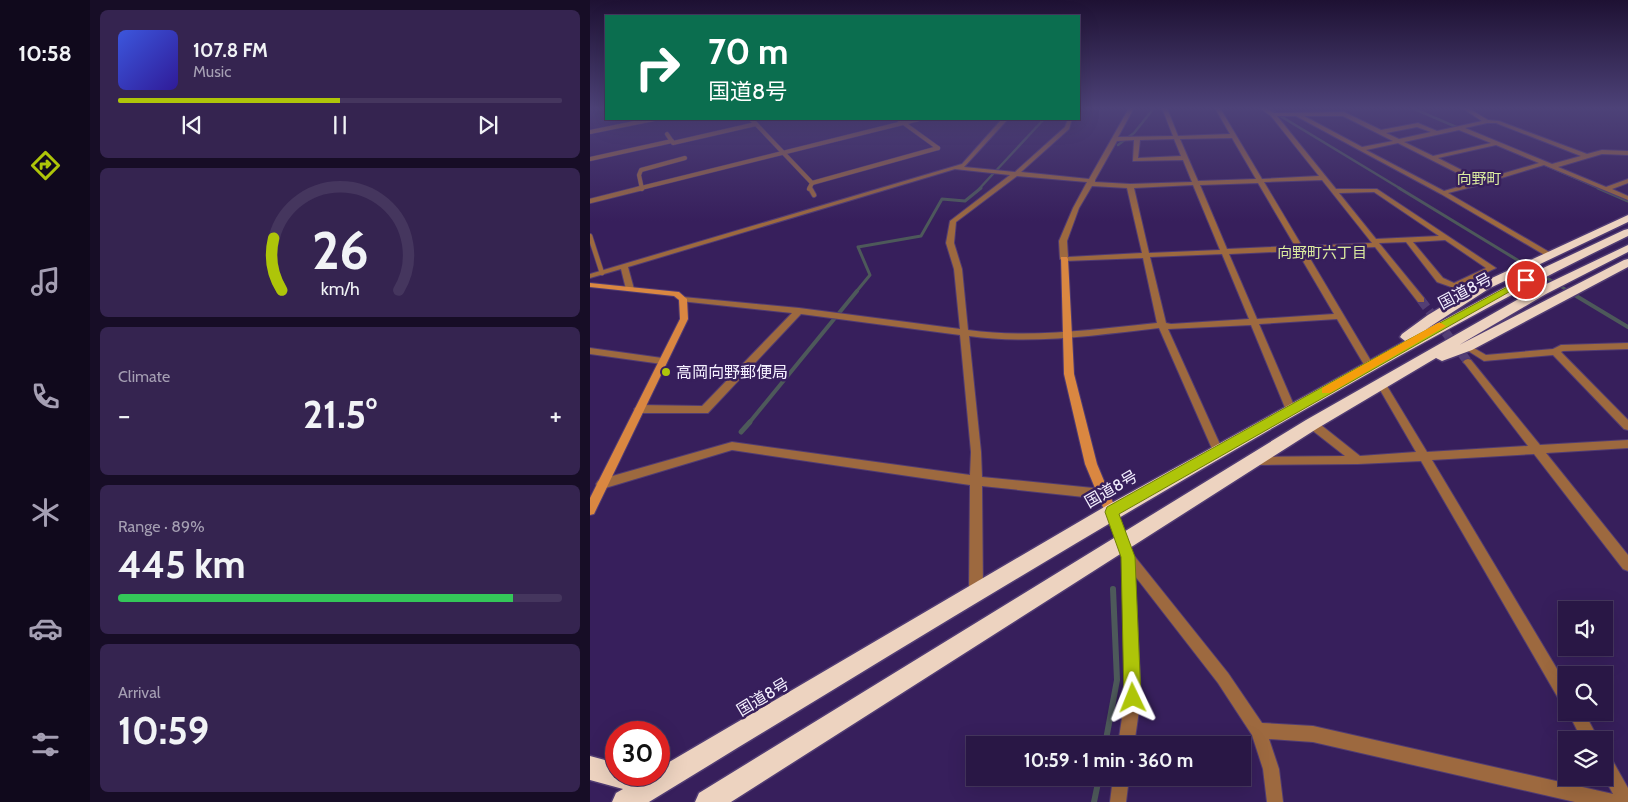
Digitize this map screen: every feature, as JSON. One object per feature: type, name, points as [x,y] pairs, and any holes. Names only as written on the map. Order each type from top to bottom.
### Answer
[{"type":"highway","points":[[1373,364],[1445,308],[1503,276],[1628,218]]},
{"type":"highway","name":"国道8号","points":[[670,775],[976,592],[1291,410],[1526,280],[1628,232]]},
{"type":"highway","points":[[708,802],[1125,549],[1312,424],[1402,370],[1542,291],[1628,248]]},
{"type":"highway","points":[[1402,370],[1467,347],[1628,262]]},
{"type":"highway","points":[[590,768],[605,772]]},
{"type":"highway","name":"国道8号","points":[[625,802],[652,786]]},
{"type":"street","points":[[590,276],[955,168],[964,164],[981,145]]},
{"type":"street","points":[[976,592],[977,481],[958,269],[950,242],[953,221],[1017,173],[1048,145]]},
{"type":"street","points":[[1111,145],[1076,208],[1063,241],[1069,374],[1078,416],[1103,494],[1112,512],[1125,549],[1133,698],[1127,736]]},
{"type":"street","points":[[1136,145],[1135,160],[1184,158]]},
{"type":"street","points":[[1179,145],[1291,410]]},
{"type":"street","points":[[1238,145],[1340,316],[1373,364]]},
{"type":"street","points":[[1298,145],[1420,300]]},
{"type":"street","points":[[1354,145],[1548,255]]},
{"type":"street","points":[[1361,149],[1378,145]]},
{"type":"street","points":[[1407,145],[1482,182]]},
{"type":"street","points":[[1432,158],[1489,145]]},
{"type":"street","points":[[1499,145],[1628,198]]},
{"type":"street","points":[[1558,145],[1586,156]]},
{"type":"street","points":[[1553,166],[1602,152],[1628,153]]},
{"type":"street","points":[[1443,194],[1545,163]]},
{"type":"street","points":[[955,168],[1130,186],[1324,178]]},
{"type":"street","points":[[1606,189],[1628,181]]},
{"type":"street","points":[[1130,186],[1162,325],[1218,452]]},
{"type":"street","points":[[1334,191],[1375,190],[1492,268],[1454,286],[1440,280],[1408,240]]},
{"type":"street","points":[[1064,259],[1300,248],[1446,238]]},
{"type":"street","points":[[624,266],[630,289]]},
{"type":"street","points":[[590,285],[676,294],[684,299],[799,311],[964,334],[1066,335],[1162,325],[1171,327],[1340,316]]},
{"type":"street","points":[[590,510],[684,319],[684,299]]},
{"type":"street","points":[[639,409],[704,410],[799,311]]},
{"type":"street","points":[[1467,347],[1484,358],[1555,352],[1561,348],[1628,346]]},
{"type":"street","points":[[590,351],[662,361]]},
{"type":"street","points":[[1555,352],[1628,426]]},
{"type":"street","points":[[1468,362],[1628,565]]},
{"type":"street","points":[[1381,383],[1558,684]]},
{"type":"street","points":[[1312,424],[1358,460]]},
{"type":"street","points":[[1254,461],[1426,457],[1628,444]]},
{"type":"street","points":[[602,484],[732,446],[977,481],[1103,494]]},
{"type":"street","points":[[1125,549],[1223,678],[1258,731],[1271,769],[1275,802]]},
{"type":"street","points":[[1258,731],[1313,734],[1612,802]]},
{"type":"street","points":[[1613,778],[1627,802]]},
{"type":"street","points":[[1118,802],[1120,786]]},
{"type":"lane","points":[[590,159],[652,145]]},
{"type":"lane","points":[[775,145],[812,183]]},
{"type":"lane","points":[[590,201],[816,145]]},
{"type":"lane","points":[[812,183],[938,148],[935,145]]},
{"type":"lane","points":[[642,189],[638,176],[641,170],[685,158]]},
{"type":"lane","points":[[812,183],[809,190],[814,195]]},
{"type":"lane","points":[[590,236],[602,273]]},
{"type":"waterway","points":[[979,189],[1019,145]]},
{"type":"waterway","points":[[1329,145],[1401,189]]},
{"type":"waterway","points":[[1499,145],[1601,189]]},
{"type":"waterway","points":[[856,292],[870,275],[858,247],[921,236],[942,199],[965,201],[981,188]]},
{"type":"waterway","points":[[1399,188],[1570,292]]},
{"type":"waterway","points":[[1598,188],[1628,201]]},
{"type":"waterway","points":[[749,423],[857,291]]},
{"type":"waterway","points":[[1568,291],[1628,327]]},
{"type":"waterway","points":[[741,432],[750,422]]},
{"type":"waterway","points":[[1107,736],[1117,680],[1113,589]]},
{"type":"waterway","points":[[1094,802],[1097,786]]},
{"type":"tunnel","points":[[1421,300],[1468,362]]},
{"type":"slow traffic","points":[[1326,391],[1441,326]]},
{"type":"place","name":"高岡向野郵便局","points":[[666,372]]},
{"type":"district","name":"向野町","points":[[1479,179]]},
{"type":"district","name":"向野町六丁目","points":[[1322,253]]},
{"type":"route","points":[[1133,698],[1128,557],[1112,512],[1394,351],[1526,280]]}]
